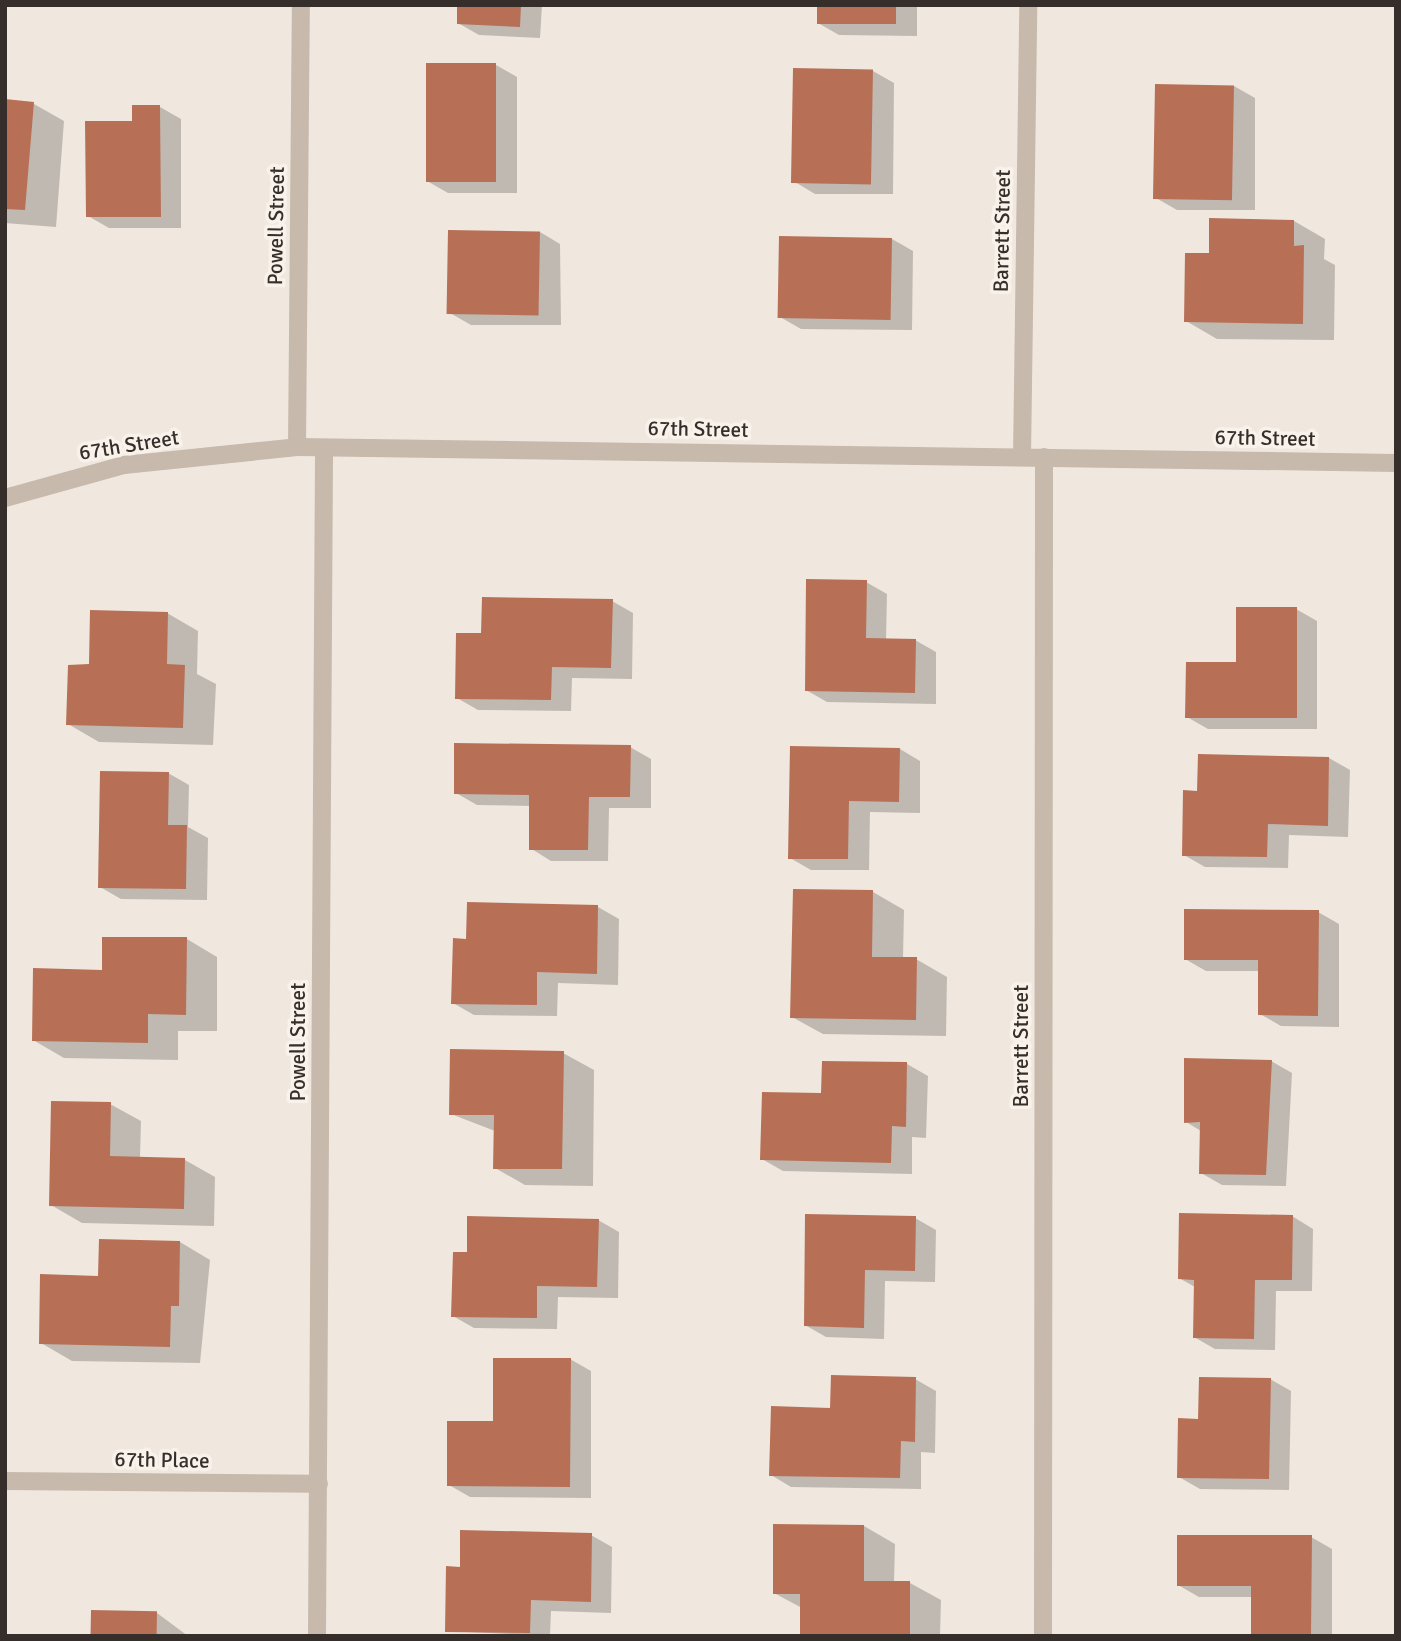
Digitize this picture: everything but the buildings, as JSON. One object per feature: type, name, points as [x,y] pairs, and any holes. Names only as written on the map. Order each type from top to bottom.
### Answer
[{"type":"street","name":"Powell Street","points":[[297,447],[301,5]]},
{"type":"street","name":"Barrett Street","points":[[1023,457],[1028,5]]},
{"type":"street","name":"67th Street","points":[[5,498],[124,465],[297,447],[1396,463]]},
{"type":"street","name":"Powell Street","points":[[317,1636],[324,448]]},
{"type":"street","name":"Barrett Street","points":[[1043,1636],[1044,457]]},
{"type":"street","name":"67th Place","points":[[5,1481],[318,1484]]}]
